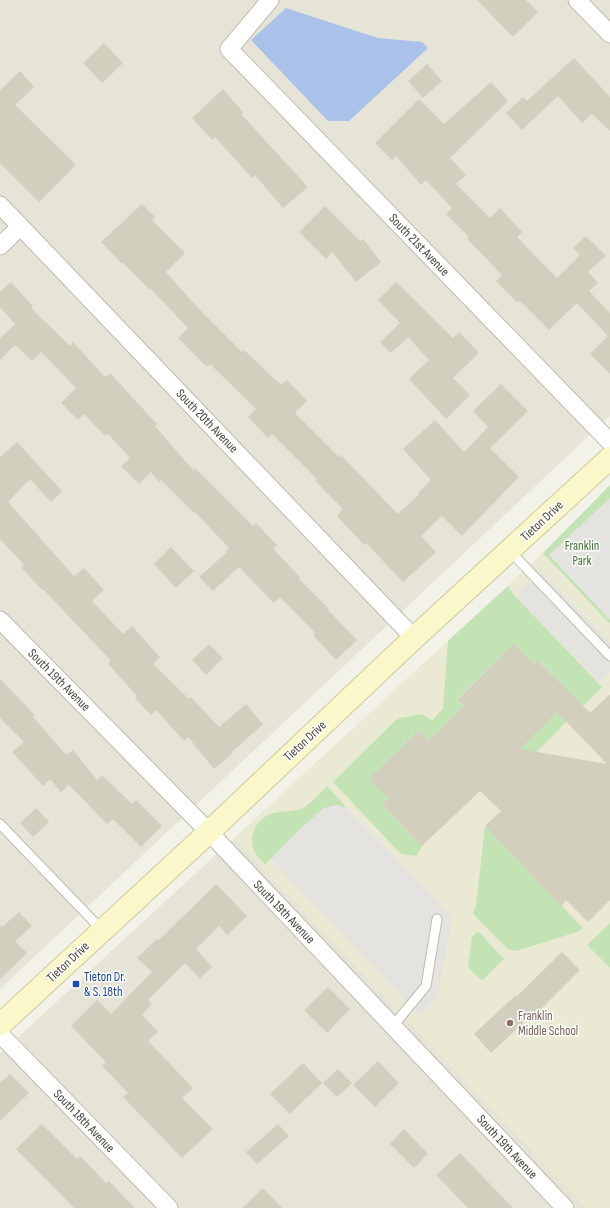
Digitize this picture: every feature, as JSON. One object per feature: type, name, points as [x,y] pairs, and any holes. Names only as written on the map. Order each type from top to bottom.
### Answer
[{"type":"main road","name":"Tieton Drive","points":[[0,1025],[414,638],[610,458]]},
{"type":"street","name":"South 21st Avenue","points":[[270,0],[229,49],[610,442]]},
{"type":"street","points":[[577,0],[610,34]]},
{"type":"street","name":"South 20th Avenue","points":[[0,205],[414,638]]},
{"type":"street","points":[[0,246],[20,227]]},
{"type":"street","name":"South 19th Avenue","points":[[0,620],[208,832],[565,1208]]},
{"type":"street","name":"South 18th Avenue","points":[[0,1034],[169,1208]]},
{"type":"lane","points":[[510,551],[610,656]]},
{"type":"lane","points":[[0,824],[102,930]]},
{"type":"lane","points":[[393,1026],[426,986],[437,920]]},
{"type":"shaded area","points":[[0,0],[610,0],[610,416],[0,989]]},
{"type":"shaded area","name":"Franklin Park","points":[[610,498],[610,620],[549,555]]},
{"type":"shaded area","name":"Franklin Middle School","points":[[543,553],[610,624],[610,1208],[587,1208],[234,838]]},
{"type":"shaded area","points":[[541,572],[610,643],[610,672],[599,682],[515,596]]},
{"type":"shaded area","points":[[336,805],[347,808],[445,909],[450,916],[451,925],[437,998],[419,1015],[271,859],[302,827],[324,808]]},
{"type":"shaded area","points":[[234,838],[587,1208],[0,1208],[0,1054]]},
{"type":"green space","name":"Franklin Park","points":[[610,485],[610,624],[543,553]]},
{"type":"green space","points":[[508,586],[515,596],[602,687],[517,771],[507,761],[573,696],[539,660],[534,664],[514,643],[458,698],[464,705],[429,740],[419,730],[370,779],[389,799],[383,806],[422,846],[416,856],[401,854],[333,782],[398,718],[423,714],[432,721],[443,708],[448,641]]},
{"type":"green space","points":[[327,786],[347,808],[336,805],[302,827],[265,865],[255,853],[253,847],[253,835],[258,824],[267,815],[294,811],[305,807],[312,802]]},
{"type":"green space","points":[[485,826],[583,928],[577,932],[516,951],[509,950],[473,914],[476,906]]},
{"type":"green space","points":[[610,923],[610,968],[587,945]]},
{"type":"green space","points":[[478,931],[504,959],[482,981],[468,967],[472,937]]},
{"type":"water","points":[[286,8],[378,38],[422,42],[428,48],[349,121],[328,121],[251,40]]},
{"type":"building","points":[[477,0],[526,0],[538,12],[513,37]]},
{"type":"building","points":[[104,43],[123,63],[102,83],[83,63]]},
{"type":"building","points":[[574,58],[610,97],[610,131],[592,114],[582,123],[558,96],[522,130],[506,113],[523,97],[527,101]]},
{"type":"building","points":[[427,64],[442,81],[423,98],[408,81]]},
{"type":"building","points":[[20,71],[34,87],[15,105],[76,165],[39,202],[0,163],[0,90]]},
{"type":"building","points":[[491,82],[508,101],[450,158],[466,175],[456,184],[490,218],[500,208],[522,232],[517,237],[557,278],[580,255],[573,248],[586,236],[606,256],[588,272],[598,283],[589,291],[610,313],[610,374],[590,354],[608,336],[577,303],[549,330],[520,301],[518,303],[496,281],[502,275],[467,239],[469,237],[446,214],[452,208],[426,180],[421,185],[396,156],[392,160],[375,143],[419,99],[444,124]]},
{"type":"building","points":[[223,89],[243,112],[241,114],[308,187],[283,208],[255,175],[252,178],[215,137],[212,140],[192,118]]},
{"type":"building","points":[[142,204],[155,217],[152,220],[185,253],[166,272],[198,308],[242,352],[244,350],[281,385],[287,380],[307,401],[295,413],[339,457],[341,455],[398,514],[431,480],[403,449],[435,420],[464,452],[488,427],[473,411],[501,384],[528,411],[490,448],[519,477],[462,536],[442,516],[421,536],[436,552],[403,582],[366,543],[364,545],[337,516],[343,509],[315,481],[317,479],[272,434],[268,438],[248,417],[256,409],[210,364],[207,367],[178,338],[188,328],[150,288],[149,289],[122,262],[121,263],[101,242]]},
{"type":"building","points":[[325,206],[360,241],[363,239],[381,262],[356,282],[332,252],[326,259],[299,232]]},
{"type":"building","points":[[11,282],[33,306],[31,308],[70,346],[73,342],[105,377],[110,373],[157,424],[155,426],[193,470],[195,468],[253,526],[256,523],[277,545],[273,549],[300,577],[299,579],[357,640],[336,660],[313,635],[315,633],[280,597],[274,603],[239,567],[213,591],[199,577],[227,552],[226,551],[229,548],[194,511],[193,512],[161,480],[159,482],[151,472],[139,484],[121,466],[130,458],[108,434],[105,436],[84,414],[78,420],[61,403],[76,388],[41,352],[32,361],[15,345],[0,360],[0,338],[15,324],[0,307],[0,292]]},
{"type":"building","points":[[396,282],[453,338],[459,332],[479,353],[453,378],[470,395],[446,419],[409,379],[429,360],[408,337],[391,353],[380,342],[400,323],[378,300]]},
{"type":"building","points":[[17,442],[62,491],[51,502],[30,479],[8,502],[74,576],[84,568],[104,590],[92,601],[123,634],[132,626],[160,657],[153,664],[189,699],[191,697],[219,727],[246,704],[263,724],[214,769],[188,737],[184,741],[156,710],[151,715],[135,698],[137,696],[108,664],[111,661],[21,567],[24,565],[0,539],[0,457]]},
{"type":"building","points":[[171,547],[194,571],[176,588],[154,564]]},
{"type":"building","points":[[514,643],[534,664],[538,660],[590,713],[610,694],[610,900],[588,922],[566,900],[561,906],[485,826],[501,811],[480,791],[422,846],[382,805],[389,799],[369,779],[419,730],[429,740],[464,705],[458,699]],"holes":[[[557,712],[607,764],[520,749]]]},
{"type":"building","points":[[209,644],[223,658],[206,675],[192,660]]},
{"type":"building","points":[[0,679],[35,715],[33,717],[66,755],[73,750],[97,780],[102,775],[132,804],[136,800],[162,826],[141,847],[113,819],[107,824],[69,785],[61,792],[50,779],[43,786],[12,752],[24,742],[0,718]]},
{"type":"building","points":[[36,808],[49,822],[33,837],[20,823]]},
{"type":"building","points":[[216,884],[247,916],[227,935],[219,926],[196,949],[212,967],[200,978],[185,963],[148,1000],[152,1004],[142,1015],[158,1032],[148,1041],[193,1088],[182,1098],[213,1129],[182,1158],[123,1097],[128,1093],[102,1066],[106,1062],[71,1026],[97,1000],[111,1014],[152,972],[137,958],[157,939],[159,940]]},
{"type":"building","points":[[19,912],[32,926],[15,941],[27,953],[0,979],[0,925],[2,927]]},
{"type":"building","points":[[562,952],[580,970],[540,1010],[538,1009],[491,1053],[474,1034],[516,995],[517,996]]},
{"type":"building","points":[[328,987],[350,1009],[327,1033],[304,1010]]},
{"type":"building","points":[[378,1061],[399,1083],[375,1107],[353,1085]]},
{"type":"building","points":[[303,1063],[322,1083],[290,1114],[270,1094]]},
{"type":"building","points":[[338,1069],[352,1083],[337,1097],[323,1083]]},
{"type":"building","points":[[10,1074],[29,1093],[0,1121],[0,1083]]},
{"type":"building","points":[[42,1124],[77,1159],[80,1156],[106,1183],[109,1181],[135,1208],[74,1208],[16,1149]]},
{"type":"building","points":[[278,1124],[289,1136],[257,1164],[246,1152]]},
{"type":"building","points":[[404,1129],[428,1154],[414,1168],[390,1144]]},
{"type":"building","points":[[460,1153],[513,1208],[468,1208],[436,1175]]},
{"type":"building","points":[[263,1188],[282,1208],[242,1208]]},
{"type":"place","name":"Tieton Dr. & S. 18th","points":[[76,984]]},
{"type":"place","name":"Franklin Middle School","points":[[510,1023]]}]
